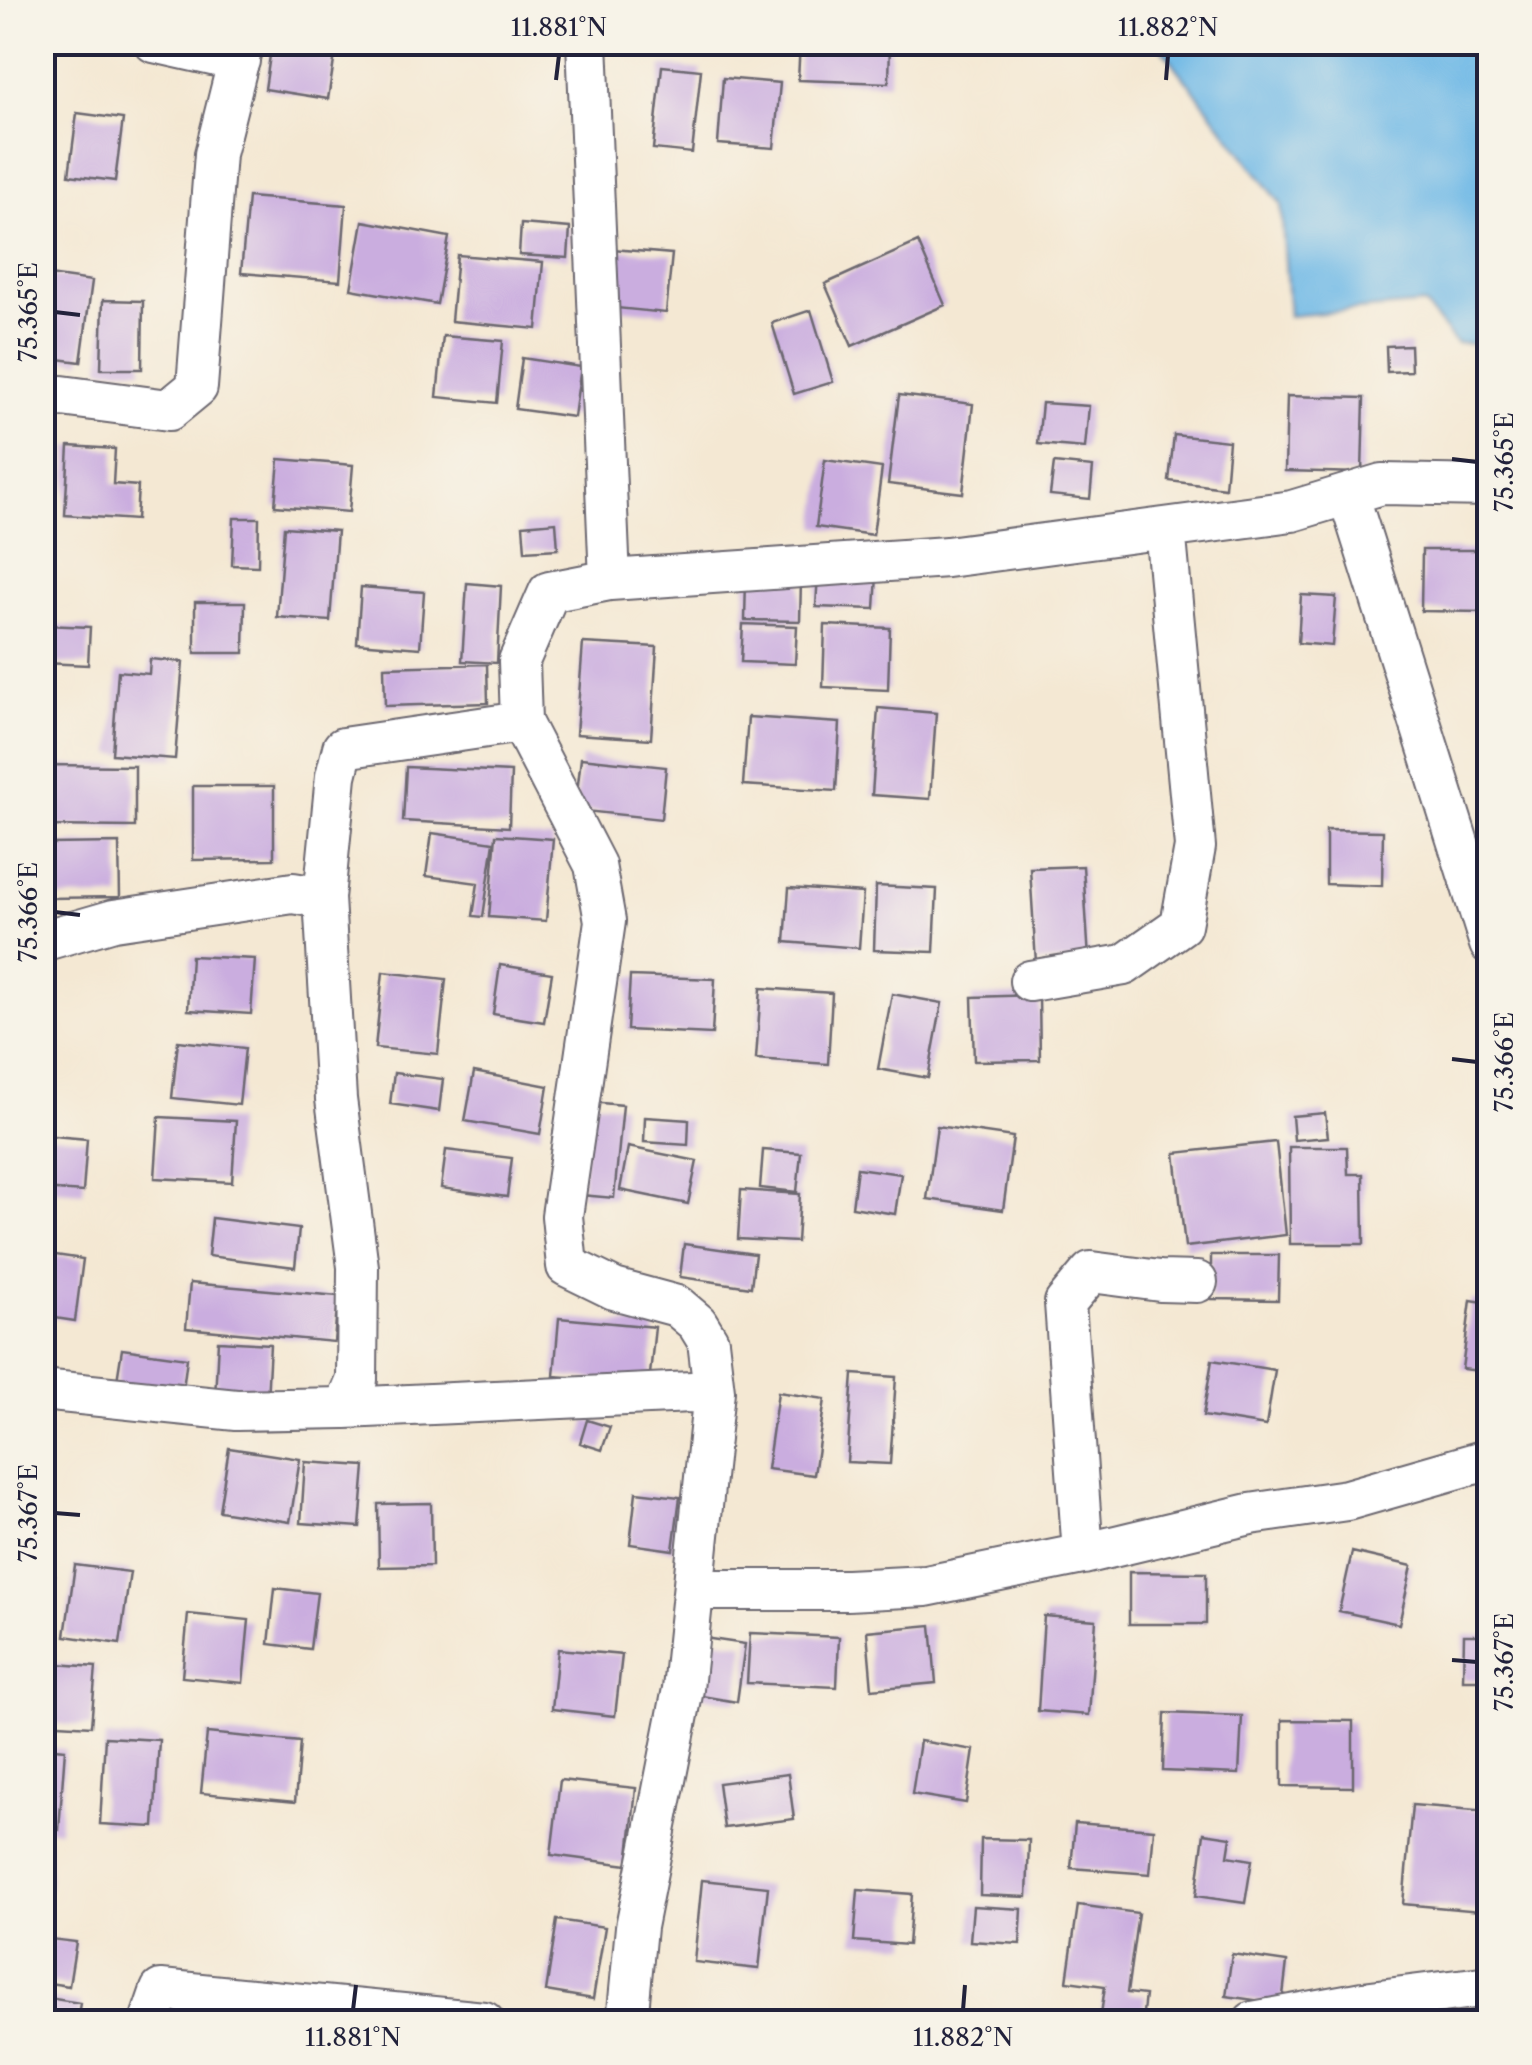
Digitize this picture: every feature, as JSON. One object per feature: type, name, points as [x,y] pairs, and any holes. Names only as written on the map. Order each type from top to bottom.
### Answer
[{"type":"street","points":[[42,399],[62,396],[169,410],[197,387],[216,154],[241,52],[154,42]]},
{"type":"street","points":[[587,42],[610,580]]},
{"type":"street","points":[[627,2022],[636,1928],[683,1689],[714,1390],[708,1341],[697,1323],[677,1306],[614,1290],[567,1266],[562,1216],[605,921],[595,865],[521,722],[519,661],[548,592],[610,580],[947,556],[1165,528],[1292,511],[1382,484],[1490,486]]},
{"type":"street","points":[[1348,494],[1490,944]]},
{"type":"street","points":[[1030,981],[1124,965],[1181,924],[1196,847],[1165,528]]},
{"type":"street","points":[[345,1408],[357,1380],[358,1267],[336,1099],[324,898],[336,776],[343,748],[521,722]]},
{"type":"street","points":[[42,941],[114,920],[293,893],[324,898]]},
{"type":"street","points":[[1083,1554],[1065,1303],[1091,1272],[1196,1282]]},
{"type":"street","points":[[42,1390],[236,1410],[714,1390]]},
{"type":"street","points":[[694,1590],[926,1586],[1250,1514],[1363,1496],[1490,1460]]},
{"type":"street","points":[[1253,2022],[1364,2012],[1490,1986]]},
{"type":"street","points":[[150,2022],[161,1990],[484,2022]]},
{"type":"water","points":[[1158,43],[1489,43],[1489,345],[1456,343],[1424,304],[1289,316],[1281,204]]},
{"type":"building","points":[[272,42],[337,42],[328,99],[265,89]]},
{"type":"building","points":[[800,42],[890,42],[889,83],[798,80]]},
{"type":"building","points":[[662,66],[701,70],[692,153],[653,149]]},
{"type":"building","points":[[723,78],[780,83],[774,148],[718,144]]},
{"type":"building","points":[[77,113],[123,119],[115,181],[69,175]]},
{"type":"building","points":[[248,197],[346,205],[340,281],[241,273]]},
{"type":"building","points":[[363,221],[449,237],[437,304],[351,289]]},
{"type":"building","points":[[521,224],[570,228],[568,258],[519,255]]},
{"type":"building","points":[[918,242],[945,305],[852,346],[825,284]]},
{"type":"building","points":[[612,249],[672,254],[666,313],[606,307]]},
{"type":"building","points":[[457,255],[543,262],[537,329],[451,321]]},
{"type":"building","points":[[42,274],[92,281],[81,362],[42,357]]},
{"type":"building","points":[[103,300],[143,301],[142,369],[101,369]]},
{"type":"building","points":[[811,310],[833,382],[794,394],[772,323]]},
{"type":"building","points":[[443,336],[503,341],[497,403],[437,397]]},
{"type":"building","points":[[1410,345],[1411,371],[1387,372],[1386,346]]},
{"type":"building","points":[[522,358],[581,367],[574,417],[515,409]]},
{"type":"building","points":[[899,395],[973,404],[963,493],[888,484]]},
{"type":"building","points":[[1287,396],[1364,398],[1362,473],[1285,471]]},
{"type":"building","points":[[1042,403],[1089,406],[1085,448],[1038,444]]},
{"type":"building","points":[[1174,435],[1229,441],[1225,488],[1169,481]]},
{"type":"building","points":[[69,446],[115,449],[113,484],[138,486],[136,520],[65,515]]},
{"type":"building","points":[[279,459],[353,465],[349,512],[275,506]]},
{"type":"building","points":[[825,460],[882,468],[873,535],[816,527]]},
{"type":"building","points":[[1054,463],[1093,467],[1090,499],[1050,495]]},
{"type":"building","points":[[234,518],[259,518],[258,566],[232,565]]},
{"type":"building","points":[[556,522],[558,549],[525,551],[523,525]]},
{"type":"building","points":[[284,527],[337,531],[330,621],[277,617]]},
{"type":"building","points":[[1422,550],[1483,550],[1483,612],[1421,611]]},
{"type":"building","points":[[818,573],[877,575],[875,609],[816,607]]},
{"type":"building","points":[[746,579],[801,580],[800,621],[745,620]]},
{"type":"building","points":[[467,583],[501,586],[497,663],[462,661]]},
{"type":"building","points":[[361,587],[424,592],[420,648],[357,643]]},
{"type":"building","points":[[1301,595],[1336,597],[1332,646],[1298,643]]},
{"type":"building","points":[[195,602],[245,602],[244,653],[195,653]]},
{"type":"building","points":[[743,624],[797,626],[795,664],[741,662]]},
{"type":"building","points":[[45,625],[90,627],[88,665],[44,663]]},
{"type":"building","points":[[825,625],[890,628],[888,690],[823,687]]},
{"type":"building","points":[[583,643],[657,647],[651,739],[576,734]]},
{"type":"building","points":[[150,659],[183,662],[175,759],[112,754],[118,671],[149,674]]},
{"type":"building","points":[[487,664],[488,703],[385,706],[384,667]]},
{"type":"building","points":[[878,708],[936,713],[930,799],[872,795]]},
{"type":"building","points":[[748,717],[840,723],[836,791],[743,785]]},
{"type":"building","points":[[581,758],[666,767],[661,819],[575,810]]},
{"type":"building","points":[[44,765],[135,766],[135,827],[43,826]]},
{"type":"building","points":[[406,767],[511,772],[509,827],[403,821]]},
{"type":"building","points":[[193,786],[274,786],[274,859],[193,860]]},
{"type":"building","points":[[1326,830],[1383,831],[1382,886],[1326,884]]},
{"type":"building","points":[[432,833],[494,842],[483,917],[473,916],[478,883],[426,876]]},
{"type":"building","points":[[496,835],[553,839],[546,921],[489,917]]},
{"type":"building","points":[[119,843],[120,897],[47,898],[47,844]]},
{"type":"building","points":[[1083,866],[1089,959],[1036,963],[1030,868]]},
{"type":"building","points":[[876,886],[937,889],[934,952],[874,950]]},
{"type":"building","points":[[789,888],[863,893],[859,948],[785,942]]},
{"type":"building","points":[[191,956],[255,959],[251,1014],[188,1010]]},
{"type":"building","points":[[500,965],[552,973],[544,1022],[493,1014]]},
{"type":"building","points":[[383,972],[446,979],[438,1054],[375,1048]]},
{"type":"building","points":[[630,976],[715,979],[712,1034],[627,1030]]},
{"type":"building","points":[[761,988],[832,993],[828,1064],[756,1059]]},
{"type":"building","points":[[892,994],[942,1003],[928,1078],[878,1069]]},
{"type":"building","points":[[1039,995],[1040,1060],[974,1061],[972,997]]},
{"type":"building","points":[[178,1041],[245,1048],[239,1105],[172,1098]]},
{"type":"building","points":[[474,1072],[548,1086],[540,1134],[465,1121]]},
{"type":"building","points":[[394,1073],[443,1079],[439,1111],[390,1104]]},
{"type":"building","points":[[590,1102],[623,1105],[614,1198],[581,1195]]},
{"type":"building","points":[[1325,1113],[1328,1137],[1294,1140],[1292,1116]]},
{"type":"building","points":[[159,1117],[236,1121],[232,1182],[155,1178]]},
{"type":"building","points":[[645,1117],[689,1120],[688,1145],[644,1142]]},
{"type":"building","points":[[937,1126],[1013,1137],[1003,1210],[927,1199]]},
{"type":"building","points":[[42,1135],[87,1139],[83,1192],[42,1189]]},
{"type":"building","points":[[1276,1142],[1286,1235],[1185,1247],[1175,1153]]},
{"type":"building","points":[[628,1147],[697,1161],[688,1204],[620,1190]]},
{"type":"building","points":[[1289,1147],[1347,1147],[1348,1174],[1363,1174],[1364,1244],[1290,1244]]},
{"type":"building","points":[[446,1150],[512,1158],[507,1197],[441,1188]]},
{"type":"building","points":[[763,1150],[801,1153],[797,1192],[760,1188]]},
{"type":"building","points":[[857,1168],[901,1174],[895,1214],[852,1207]]},
{"type":"building","points":[[741,1190],[800,1194],[797,1242],[738,1239]]},
{"type":"building","points":[[212,1218],[299,1229],[295,1267],[208,1256]]},
{"type":"building","points":[[684,1244],[755,1254],[751,1287],[680,1277]]},
{"type":"building","points":[[42,1253],[83,1259],[75,1321],[42,1316]]},
{"type":"building","points":[[1211,1255],[1279,1255],[1278,1300],[1211,1299]]},
{"type":"building","points":[[190,1283],[338,1296],[334,1342],[186,1328]]},
{"type":"building","points":[[1471,1300],[1490,1303],[1490,1372],[1462,1369]]},
{"type":"building","points":[[559,1318],[655,1327],[649,1384],[554,1376]]},
{"type":"building","points":[[218,1341],[270,1344],[267,1401],[215,1397]]},
{"type":"building","points":[[122,1349],[187,1358],[182,1397],[116,1387]]},
{"type":"building","points":[[1212,1360],[1275,1370],[1266,1426],[1203,1416]]},
{"type":"building","points":[[853,1374],[896,1377],[890,1464],[847,1462]]},
{"type":"building","points":[[778,1392],[825,1399],[814,1475],[767,1469]]},
{"type":"building","points":[[587,1420],[610,1427],[602,1450],[580,1443]]},
{"type":"building","points":[[229,1448],[300,1459],[290,1522],[219,1511]]},
{"type":"building","points":[[305,1462],[365,1466],[360,1527],[301,1523]]},
{"type":"building","points":[[636,1492],[680,1497],[673,1550],[630,1544]]},
{"type":"building","points":[[431,1503],[432,1566],[379,1567],[378,1504]]},
{"type":"building","points":[[1352,1552],[1412,1566],[1399,1624],[1339,1611]]},
{"type":"building","points":[[75,1565],[130,1572],[120,1644],[65,1636]]},
{"type":"building","points":[[1129,1572],[1206,1573],[1206,1624],[1129,1624]]},
{"type":"building","points":[[42,1573],[55,1575],[49,1636],[42,1636]]},
{"type":"building","points":[[275,1588],[317,1593],[310,1649],[269,1644]]},
{"type":"building","points":[[188,1614],[249,1620],[243,1683],[182,1677]]},
{"type":"building","points":[[1044,1616],[1096,1620],[1089,1715],[1038,1711]]},
{"type":"building","points":[[931,1625],[936,1683],[872,1689],[867,1631]]},
{"type":"building","points":[[750,1633],[839,1637],[837,1687],[747,1683]]},
{"type":"building","points":[[1464,1635],[1490,1635],[1490,1680],[1463,1680]]},
{"type":"building","points":[[704,1638],[745,1644],[737,1702],[696,1695]]},
{"type":"building","points":[[558,1649],[622,1655],[615,1716],[552,1709]]},
{"type":"building","points":[[42,1663],[96,1667],[91,1726],[42,1723]]},
{"type":"building","points":[[1165,1713],[1242,1716],[1239,1774],[1163,1771]]},
{"type":"building","points":[[1282,1720],[1353,1721],[1353,1787],[1282,1786]]},
{"type":"building","points":[[207,1733],[300,1742],[295,1802],[201,1793]]},
{"type":"building","points":[[105,1737],[159,1740],[154,1827],[100,1824]]},
{"type":"building","points":[[920,1741],[974,1750],[966,1803],[912,1794]]},
{"type":"building","points":[[42,1747],[65,1749],[59,1830],[42,1829]]},
{"type":"building","points":[[788,1774],[794,1819],[724,1828],[718,1783]]},
{"type":"building","points":[[560,1780],[636,1788],[628,1865],[551,1855]]},
{"type":"building","points":[[1412,1805],[1488,1811],[1480,1911],[1403,1904]]},
{"type":"building","points":[[1075,1823],[1154,1829],[1150,1874],[1071,1868]]},
{"type":"building","points":[[1204,1833],[1231,1837],[1228,1856],[1252,1860],[1245,1903],[1196,1896]]},
{"type":"building","points":[[42,1839],[49,1839],[50,1890],[42,1891]]},
{"type":"building","points":[[981,1839],[1029,1840],[1027,1897],[980,1895]]},
{"type":"building","points":[[702,1880],[768,1887],[759,1969],[694,1962]]},
{"type":"building","points":[[858,1890],[912,1894],[908,1945],[854,1941]]},
{"type":"building","points":[[1078,1905],[1138,1913],[1127,1993],[1145,1995],[1142,2022],[1100,2022],[1105,1986],[1067,1981]]},
{"type":"building","points":[[973,1906],[1022,1909],[1020,1944],[970,1941]]},
{"type":"building","points":[[557,1920],[605,1927],[593,1999],[546,1991]]},
{"type":"building","points":[[42,1938],[76,1942],[69,1986],[42,1982]]},
{"type":"building","points":[[1232,1954],[1287,1962],[1282,2004],[1226,1996]]},
{"type":"building","points":[[42,1997],[80,2003],[77,2022],[42,2022]]}]
